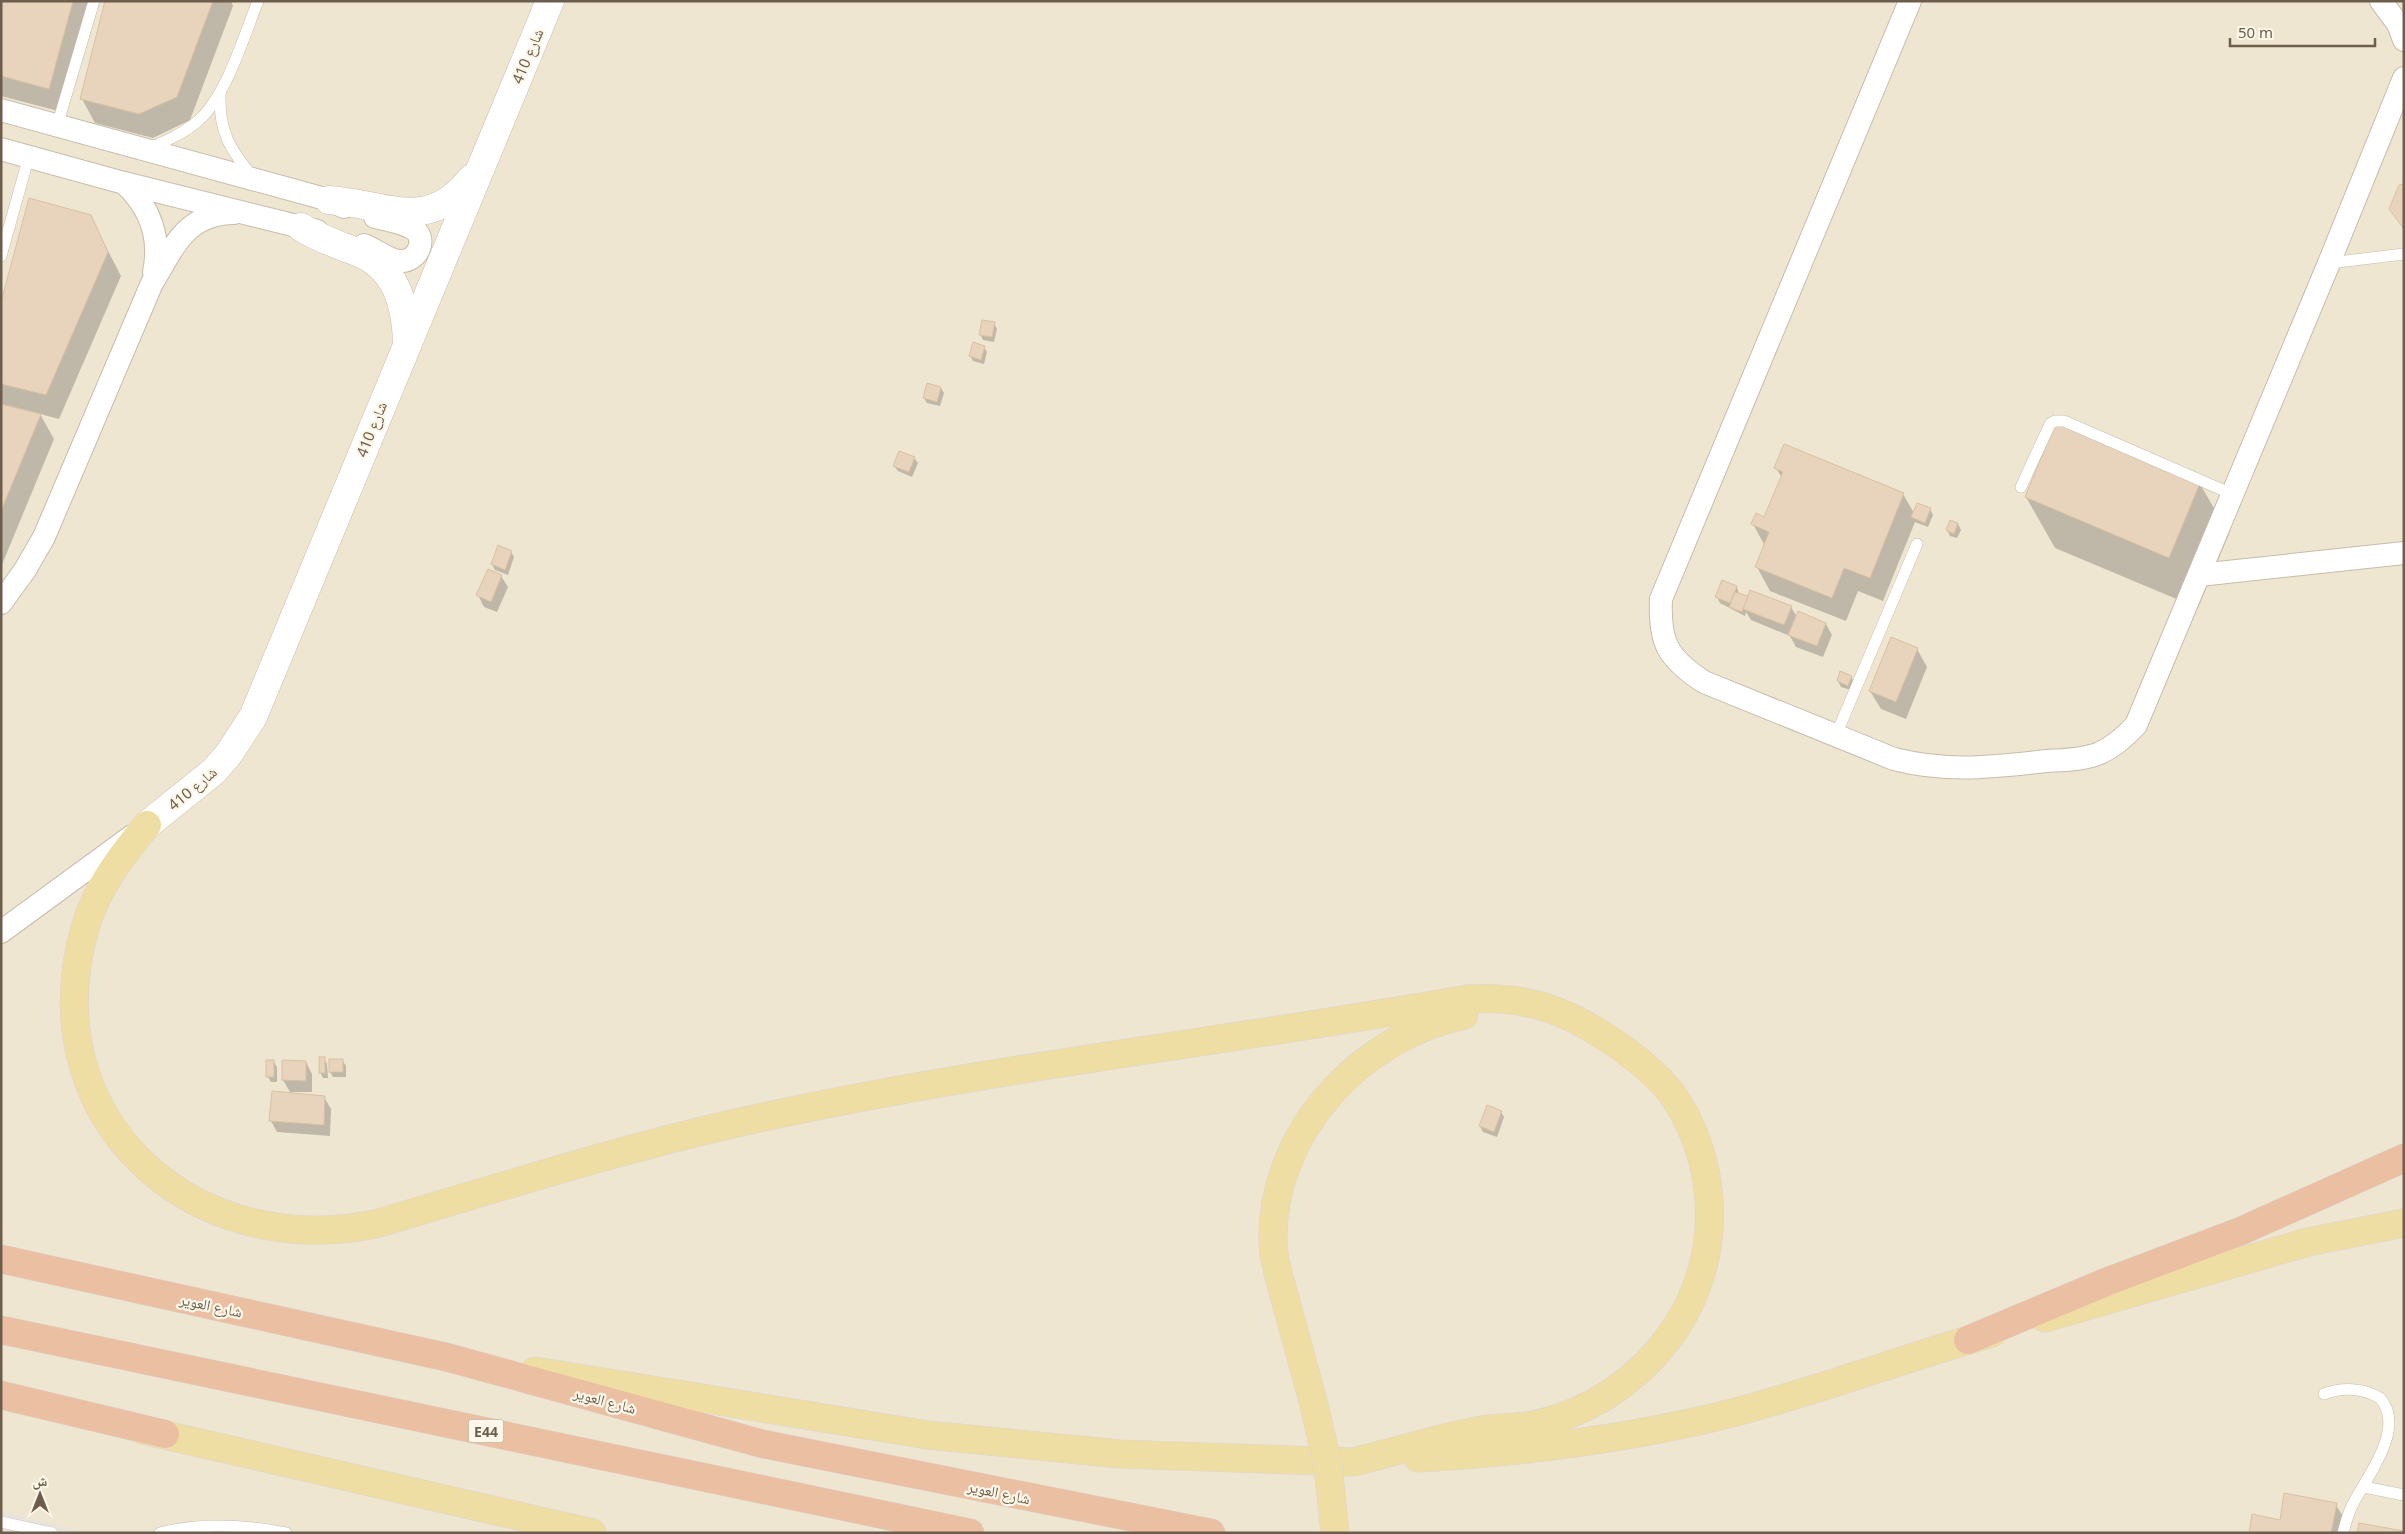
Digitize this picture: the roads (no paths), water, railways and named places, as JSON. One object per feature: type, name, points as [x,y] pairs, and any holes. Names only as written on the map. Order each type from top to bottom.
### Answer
[{"type":"highway","points":[[1968,1340],[2106,1282],[2241,1231],[2404,1158]]},
{"type":"highway","name":"شارع العوير","points":[[1,1259],[446,1357],[763,1444],[1045,1502],[1211,1533]]},
{"type":"highway","name":"E44","points":[[1,1330],[970,1533]]},
{"type":"highway","points":[[1,1395],[165,1434]]},
{"type":"main road","points":[[147,825],[113,870],[96,900],[85,927],[74,999],[80,1049],[85,1071],[105,1116],[118,1137],[150,1172],[193,1202],[212,1210],[279,1229],[327,1232],[375,1224],[660,1141],[859,1098],[978,1076],[1468,999],[1505,999],[1549,1008],[1569,1015],[1607,1038],[1650,1070],[1682,1109],[1700,1153],[1709,1200],[1708,1248],[1700,1278],[1684,1314],[1667,1340],[1640,1370],[1602,1398],[1581,1409],[1559,1418],[1529,1425],[1477,1431],[1353,1462]]},
{"type":"main road","points":[[1335,1533],[1328,1466],[1314,1405],[1277,1270],[1273,1244],[1278,1197],[1284,1174],[1301,1136],[1319,1106],[1356,1068],[1377,1052],[1424,1027],[1450,1018],[1485,1012],[1530,1013],[1565,1021],[1607,1038]]},
{"type":"main road","points":[[446,1357],[928,1435],[1120,1454],[1353,1462],[1490,1454],[1557,1446],[1673,1426],[1786,1398],[1968,1340],[2308,1242],[2404,1224]]},
{"type":"main road","points":[[1,1404],[165,1434],[592,1533]]},
{"type":"street","name":"شارع 410","points":[[147,825],[214,771],[228,755],[252,717],[550,1]]},
{"type":"street","points":[[1910,1],[1661,599],[1660,624],[1667,648],[1682,668],[1704,682],[1894,758],[1944,768],[1998,766],[2098,754],[2119,742],[2136,725],[2329,263],[2404,78]]},
{"type":"street","points":[[2381,1],[2398,24],[2404,40]]},
{"type":"street","points":[[1,110],[328,200],[365,214],[413,228],[419,235],[421,243],[419,251],[414,258],[398,261],[357,242],[301,226],[124,183],[1,149]]},
{"type":"street","points":[[328,200],[360,203],[403,212],[427,210],[439,206],[459,194],[481,166]]},
{"type":"street","points":[[124,183],[136,194],[146,209],[153,226],[157,245],[152,283]]},
{"type":"street","points":[[1,603],[25,570],[44,537],[152,283],[174,244],[184,233],[211,217],[242,213]]},
{"type":"street","points":[[301,226],[323,240],[369,258],[388,274],[395,284],[404,307],[408,342]]},
{"type":"street","points":[[2199,575],[2404,553]]},
{"type":"street","points":[[1,932],[147,825]]},
{"type":"lane","points":[[57,126],[94,1]]},
{"type":"lane","points":[[145,151],[187,130],[206,113],[220,93],[258,1]]},
{"type":"lane","points":[[220,93],[222,124],[226,139],[233,153],[254,180]]},
{"type":"lane","points":[[1,256],[29,156]]},
{"type":"lane","points":[[2329,263],[2404,254]]},
{"type":"lane","points":[[2021,487],[2050,424],[2055,421],[2064,421],[2232,494]]},
{"type":"lane","points":[[1836,735],[1917,544]]},
{"type":"lane","points":[[2324,1394],[2345,1389],[2376,1395],[2387,1402],[2395,1412],[2399,1424],[2398,1438],[2392,1450],[2364,1487],[2347,1516],[2343,1533]]},
{"type":"lane","points":[[2364,1487],[2404,1495]]},
{"type":"lane","points":[[1,1522],[52,1533]]},
{"type":"lane","points":[[160,1533],[202,1527],[239,1526],[286,1533]]}]
